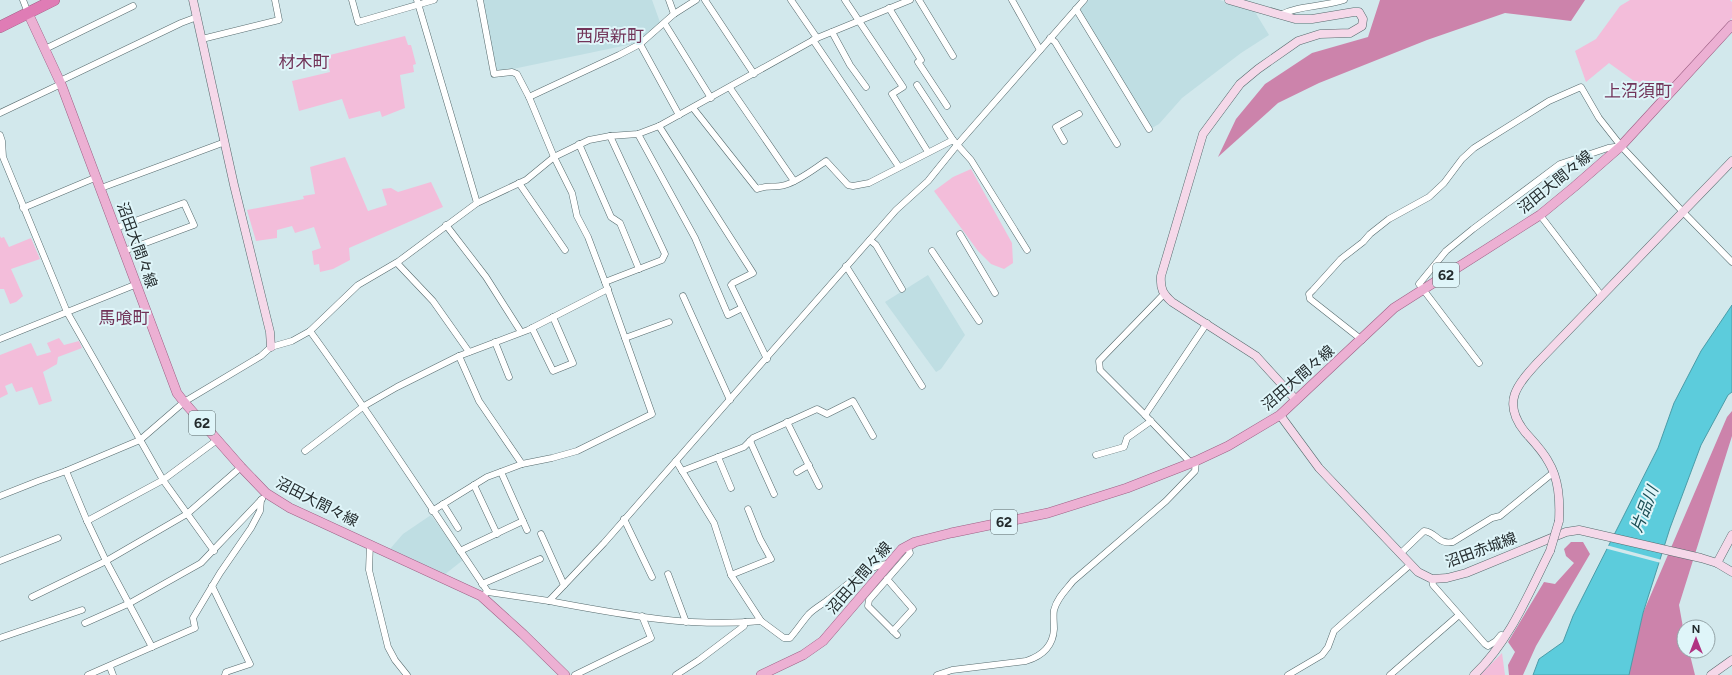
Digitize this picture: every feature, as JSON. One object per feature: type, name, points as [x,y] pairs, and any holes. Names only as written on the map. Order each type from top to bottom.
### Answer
[{"type":"highway","points":[[0,27],[54,0]]},
{"type":"main road","name":"沼田大間々線","points":[[28,13],[61,83],[178,393],[184,402],[241,467],[264,496],[484,594],[565,675]]},
{"type":"main road","name":"沼田大間々線","points":[[761,675],[803,655],[823,641],[902,549],[907,546],[915,542],[951,533],[1048,513],[1127,488],[1194,462],[1228,446],[1280,415],[1362,340],[1394,308],[1540,215],[1574,187],[1621,146],[1732,25]]},
{"type":"street","points":[[23,0],[28,13]]},
{"type":"street","points":[[194,0],[225,142],[270,332],[271,347]]},
{"type":"street","points":[[202,39],[279,20],[275,0]]},
{"type":"street","points":[[352,0],[358,22],[418,2],[434,0]]},
{"type":"street","points":[[432,511],[487,477],[522,464],[577,451],[652,414],[608,289],[588,237],[577,216],[572,193],[554,157],[529,97],[516,74],[512,72],[494,74],[480,0]]},
{"type":"street","points":[[669,0],[674,14]]},
{"type":"street","points":[[529,97],[640,44],[665,24],[674,14],[696,0]]},
{"type":"street","points":[[705,0],[754,74]]},
{"type":"street","points":[[791,0],[899,167]]},
{"type":"street","points":[[845,0],[904,86],[892,94],[928,152]]},
{"type":"street","points":[[0,496],[66,471],[140,440],[184,402],[261,356],[271,347],[292,341],[310,331],[352,290],[397,262],[477,203],[526,180],[554,157],[579,144],[610,136],[638,134],[659,126],[730,88],[815,39],[910,0]]},
{"type":"street","points":[[919,0],[953,56]]},
{"type":"street","points":[[1012,0],[1040,50]]},
{"type":"street","points":[[549,601],[624,520],[767,359],[896,210],[928,181],[955,142],[1084,0]]},
{"type":"street","points":[[1229,0],[1295,19],[1312,19],[1354,12],[1359,12],[1363,19],[1362,26],[1350,33],[1320,34],[1298,41],[1258,69],[1240,84],[1214,117],[1203,134],[1161,276],[1160,286],[1164,294],[1172,302],[1207,323],[1256,356],[1296,400]]},
{"type":"street","points":[[1280,15],[1291,10],[1319,6],[1344,0]]},
{"type":"street","points":[[418,2],[477,203]]},
{"type":"street","points":[[45,49],[133,6]]},
{"type":"street","points":[[889,8],[921,60],[918,62],[947,106]]},
{"type":"street","points":[[1076,9],[1149,129]]},
{"type":"street","points":[[0,113],[180,23],[197,17]]},
{"type":"street","points":[[665,24],[711,98]]},
{"type":"street","points":[[832,32],[850,65],[866,87]]},
{"type":"street","points":[[1050,38],[1055,42],[1117,144]]},
{"type":"street","points":[[640,44],[679,116]]},
{"type":"street","points":[[918,85],[955,142],[971,160],[1027,250]]},
{"type":"street","points":[[1362,340],[1320,308],[1310,298],[1309,294],[1341,259],[1363,242],[1370,234],[1390,219],[1429,197],[1444,182],[1462,158],[1474,148],[1549,101],[1581,87],[1599,118],[1621,146],[1732,262]]},
{"type":"street","points":[[730,88],[794,180]]},
{"type":"street","points":[[693,108],[757,189],[764,186],[774,187],[786,185],[826,161],[848,185],[853,186],[869,183],[928,152],[955,142]]},
{"type":"street","points":[[1064,141],[1056,127],[1079,114]]},
{"type":"street","points":[[659,126],[753,273],[731,285],[767,359]]},
{"type":"street","points":[[638,134],[695,238],[728,314],[742,308]]},
{"type":"street","points":[[0,135],[2,141],[2,158],[67,312],[163,480],[214,551]]},
{"type":"street","points":[[605,282],[662,260],[665,254],[610,136]]},
{"type":"street","points":[[101,188],[225,142]]},
{"type":"street","points":[[579,144],[611,217],[620,223],[639,269]]},
{"type":"street","points":[[1479,364],[1420,284],[1446,251],[1473,228],[1498,212],[1530,185],[1560,164],[1608,148],[1621,146]]},
{"type":"street","points":[[1474,675],[1505,636],[1522,606],[1550,551],[1559,521],[1558,490],[1554,472],[1543,453],[1516,420],[1512,408],[1513,397],[1518,387],[1525,376],[1601,295],[1732,161]]},
{"type":"street","points":[[23,208],[97,177]]},
{"type":"street","points":[[519,183],[565,250]]},
{"type":"street","points":[[116,228],[184,203],[194,225],[124,251]]},
{"type":"street","points":[[1540,215],[1601,295]]},
{"type":"street","points":[[446,225],[486,277],[521,332]]},
{"type":"street","points":[[960,234],[995,293]]},
{"type":"street","points":[[870,240],[876,245],[902,289]]},
{"type":"street","points":[[932,251],[978,321]]},
{"type":"street","points":[[397,262],[433,301],[469,352]]},
{"type":"street","points":[[846,266],[922,386]]},
{"type":"street","points":[[0,339],[137,284]]},
{"type":"street","points":[[305,451],[364,406],[397,387],[459,356],[532,328],[608,289]]},
{"type":"street","points":[[937,675],[952,670],[1026,662],[1037,658],[1051,643],[1054,631],[1054,611],[1061,596],[1073,581],[1166,501],[1195,471],[1194,462],[1100,370],[1099,361],[1164,294]]},
{"type":"street","points":[[683,296],[730,400]]},
{"type":"street","points":[[532,328],[553,371],[573,363],[553,317]]},
{"type":"street","points":[[625,338],[669,322]]},
{"type":"street","points":[[1145,415],[1207,323]]},
{"type":"street","points":[[310,331],[364,406],[432,511],[482,584],[484,594],[549,601],[686,622],[761,621]]},
{"type":"street","points":[[495,342],[508,378]]},
{"type":"street","points":[[459,356],[479,401],[522,464]]},
{"type":"street","points":[[682,471],[744,447],[753,438],[816,409],[827,414],[853,401],[873,436]]},
{"type":"street","name":"沼田赤城線","points":[[1280,415],[1320,468],[1418,572],[1432,579],[1447,578],[1466,573],[1566,532],[1584,530],[1701,558],[1717,563],[1732,572]]},
{"type":"street","points":[[1096,455],[1124,447],[1127,438],[1151,421]]},
{"type":"street","points":[[787,422],[819,486]]},
{"type":"street","points":[[87,521],[163,480],[217,440]]},
{"type":"street","points":[[750,441],[774,494]]},
{"type":"street","points":[[718,457],[731,488]]},
{"type":"street","points":[[676,461],[714,523],[731,575],[761,621],[784,638],[790,638],[799,629],[810,613],[852,581],[876,566],[884,563],[890,564]]},
{"type":"street","points":[[797,472],[808,465]]},
{"type":"street","points":[[32,597],[106,561],[187,514],[241,467]]},
{"type":"street","points":[[66,471],[106,561],[130,603],[152,647]]},
{"type":"street","points":[[501,472],[527,530]]},
{"type":"street","points":[[1401,553],[1424,531],[1431,533],[1440,541],[1446,543],[1453,542],[1492,518],[1500,516],[1554,472]]},
{"type":"street","points":[[474,485],[497,534]]},
{"type":"street","points":[[85,623],[130,603],[201,563],[214,551],[264,496]]},
{"type":"street","points":[[88,675],[110,667],[195,628],[193,618],[212,586],[251,528],[260,511],[264,496]]},
{"type":"street","points":[[443,504],[458,528]]},
{"type":"street","points":[[731,575],[771,559],[760,539],[748,509]]},
{"type":"street","points":[[624,520],[652,577]]},
{"type":"street","points":[[460,551],[523,521]]},
{"type":"street","points":[[541,534],[564,585]]},
{"type":"street","points":[[1717,563],[1732,535]]},
{"type":"street","points":[[0,561],[58,538]]},
{"type":"street","points":[[370,544],[369,570],[388,647],[395,660],[407,675]]},
{"type":"street","points":[[887,579],[913,609],[895,633],[868,606],[869,600],[887,579],[910,553],[907,546]]},
{"type":"street","points":[[482,584],[540,559]]},
{"type":"street","points":[[1288,675],[1322,655],[1328,647],[1334,631],[1411,564]]},
{"type":"street","points":[[668,574],[686,622]]},
{"type":"street","points":[[1432,579],[1433,585],[1488,646],[1496,641],[1501,635],[1505,636]]},
{"type":"street","points":[[212,586],[250,664],[226,672],[225,675]]},
{"type":"street","points":[[0,638],[82,610]]},
{"type":"street","points":[[1390,675],[1459,615]]},
{"type":"street","points":[[575,675],[651,638],[642,616]]},
{"type":"street","points":[[676,675],[720,645],[744,626],[745,622]]},
{"type":"street","points":[[1711,675],[1732,660]]},
{"type":"street","points":[[110,667],[113,675]]},
{"type":"shaded area","points":[[482,0],[652,0],[661,25],[637,43],[499,72],[497,70]]},
{"type":"shaded area","points":[[1089,0],[1220,0],[1255,12],[1269,35],[1241,53],[1182,98],[1159,124],[1152,128],[1081,12],[1081,8]]},
{"type":"shaded area","points":[[1380,0],[1585,0],[1571,21],[1505,13],[1427,40],[1319,83],[1278,103],[1218,157],[1236,119],[1265,84],[1312,53],[1368,37]]},
{"type":"shaded area","points":[[1630,0],[1730,0],[1732,2],[1732,18],[1659,99],[1609,63],[1586,82],[1575,51],[1596,39],[1620,6]]},
{"type":"shaded area","points":[[405,36],[408,45],[411,45],[416,64],[413,65],[414,72],[400,75],[405,108],[382,117],[380,111],[349,119],[342,99],[299,111],[292,81],[330,72],[326,56]]},
{"type":"shaded area","points":[[345,157],[368,211],[387,205],[382,189],[391,188],[398,192],[431,182],[443,207],[349,248],[350,260],[333,269],[320,272],[319,264],[314,265],[312,251],[321,248],[314,227],[295,233],[292,226],[277,230],[277,238],[256,241],[247,210],[304,199],[303,196],[315,194],[310,167]]},
{"type":"shaded area","points":[[971,169],[1012,243],[1013,263],[1004,269],[991,264],[978,251],[934,191],[953,177]]},
{"type":"shaded area","points":[[0,236],[1,238],[4,237],[9,247],[31,238],[40,259],[11,269],[23,296],[16,302],[10,304],[4,289],[0,289]]},
{"type":"shaded area","points":[[928,275],[965,335],[941,369],[936,372],[885,302]]},
{"type":"shaded area","points":[[59,338],[64,345],[79,341],[82,348],[58,357],[57,364],[43,372],[52,401],[39,405],[32,387],[16,392],[12,383],[5,386],[8,394],[0,398],[0,355],[31,343],[37,356],[51,352],[47,343]]},
{"type":"shaded area","points":[[1732,411],[1732,436],[1679,605],[1682,619],[1676,619],[1676,659],[1691,659],[1695,675],[1628,675],[1643,613],[1727,417]]},
{"type":"shaded area","points":[[431,515],[463,560],[444,575],[390,549],[403,534]]},
{"type":"shaded area","points":[[1571,542],[1583,542],[1590,554],[1536,646],[1523,675],[1509,675],[1508,665],[1515,652],[1508,642],[1544,582],[1555,584],[1574,563],[1566,556],[1564,549]]},
{"type":"shaded area","points":[[1502,653],[1505,675],[1480,675]]},
{"type":"water","name":"片品川","points":[[1732,305],[1732,392],[1728,395],[1701,445],[1670,528],[1643,613],[1629,675],[1533,675],[1539,659],[1563,642],[1573,616],[1658,448],[1674,403],[1701,351]]},
{"type":"pier","points":[[1606,545],[1662,560],[1661,563],[1604,548]]},
{"type":"district","name":"西原新町","points":[[610,36]]},
{"type":"district","name":"材木町","points":[[304,62]]},
{"type":"district","name":"上沼須町","points":[[1638,91]]},
{"type":"district","name":"馬喰町","points":[[124,318]]}]
